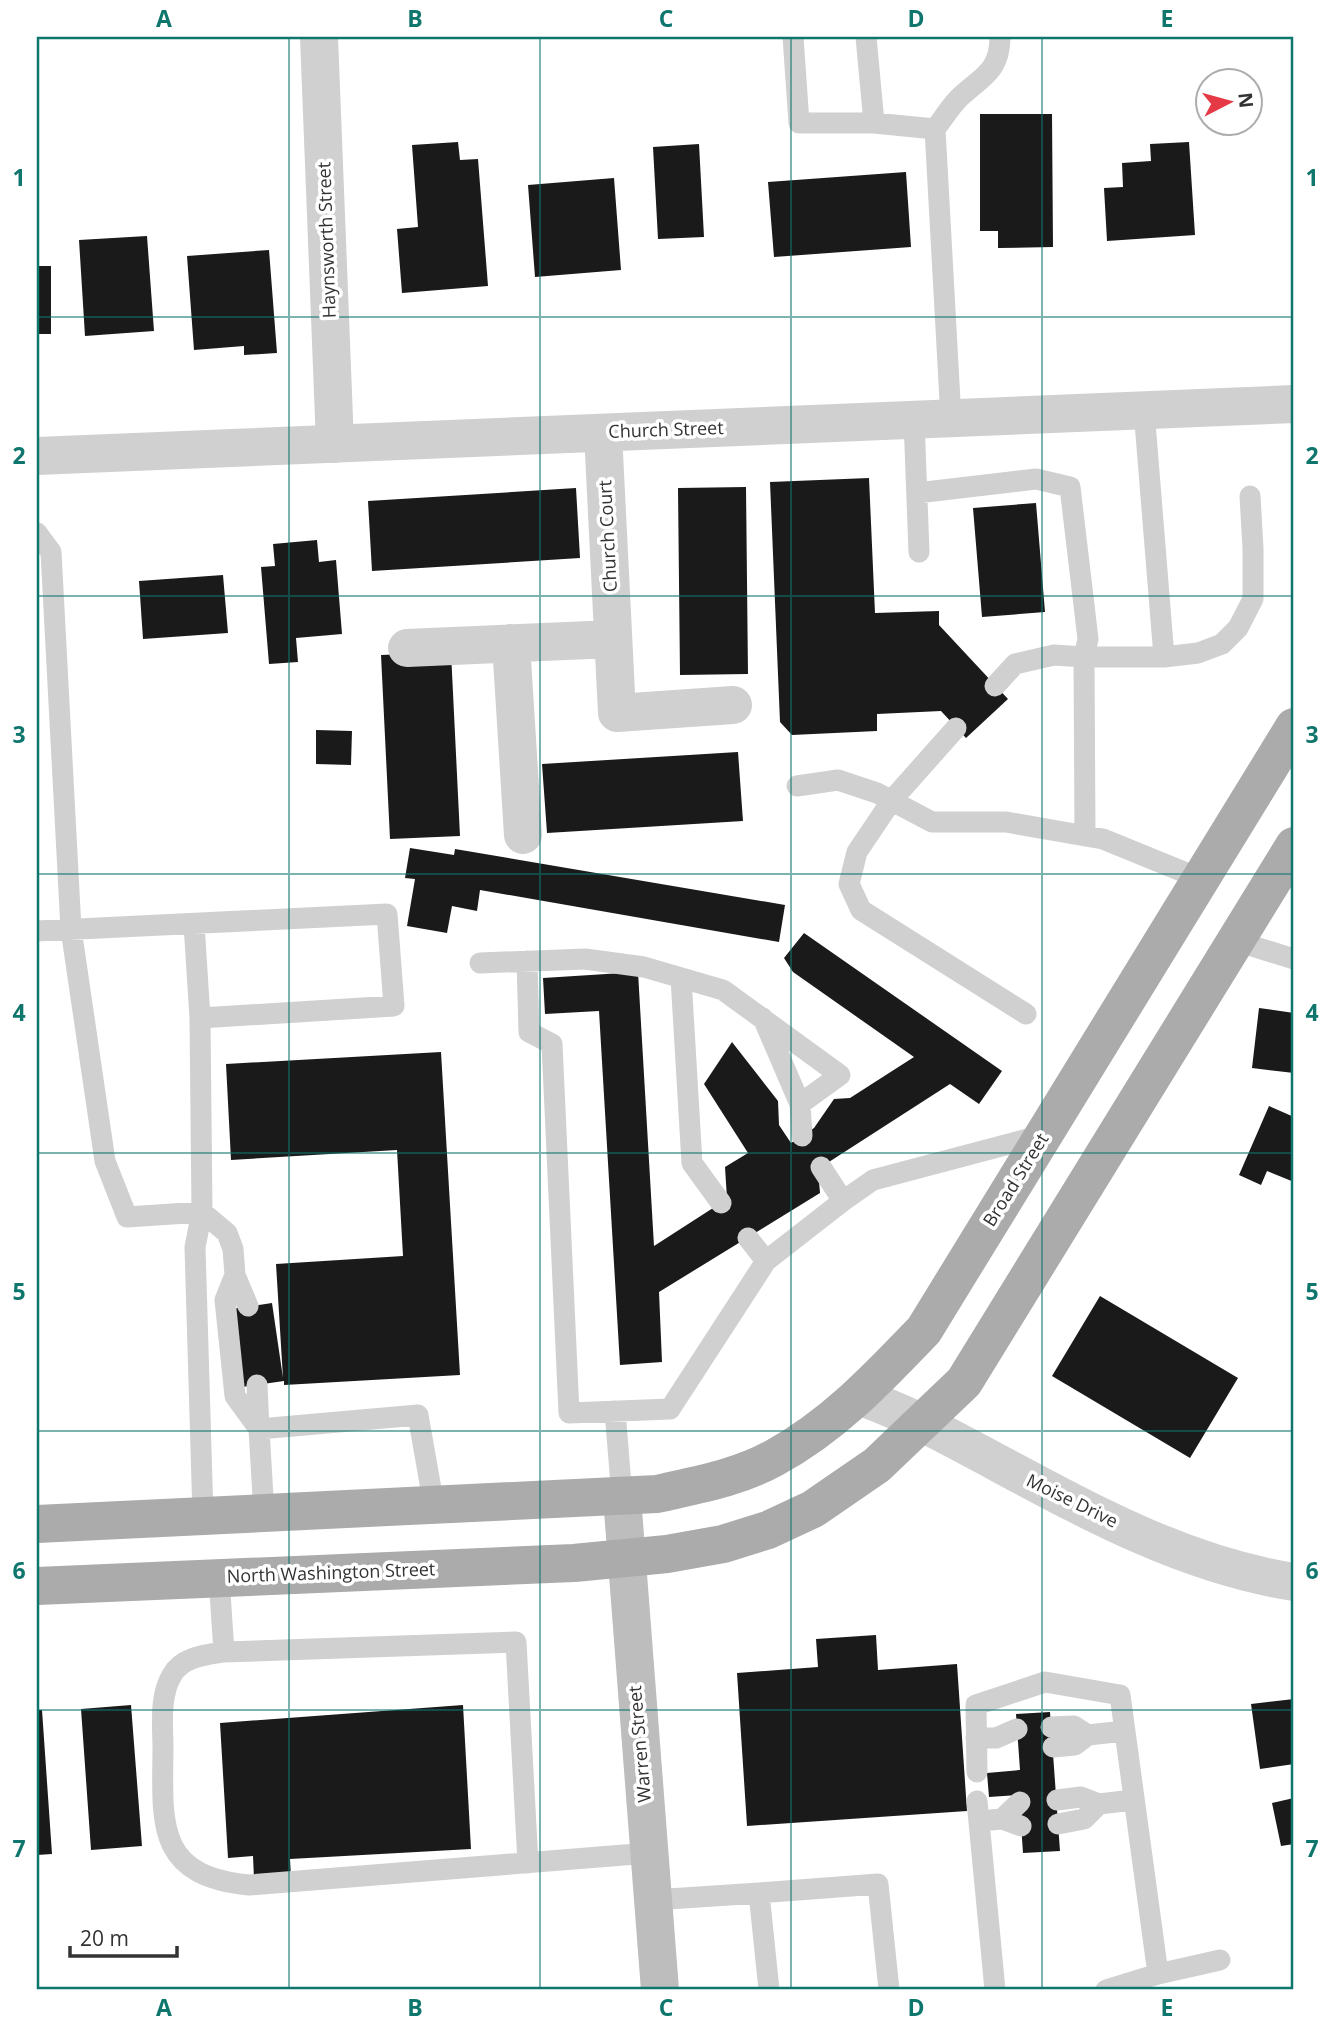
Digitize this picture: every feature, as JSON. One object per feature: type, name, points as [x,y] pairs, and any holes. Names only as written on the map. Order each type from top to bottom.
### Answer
[{"type":"main road","name":"Broad Street","points":[[622,1497],[657,1494],[725,1478],[773,1459],[820,1429],[860,1396],[924,1330],[1294,727]]},
{"type":"main road","points":[[625,1558],[723,1544],[768,1530],[813,1509],[877,1465],[964,1382],[1294,846]]},
{"type":"main road","points":[[37,1524],[622,1497]]},
{"type":"main road","name":"North Washington Street","points":[[37,1586],[560,1564],[625,1558]]},
{"type":"street","name":"Haynsworth Street","points":[[319,37],[335,444]]},
{"type":"street","name":"Church Street","points":[[37,456],[1294,404]]},
{"type":"street","name":"Church Court","points":[[603,433],[617,713],[733,705]]},
{"type":"street","points":[[407,648],[613,639]]},
{"type":"street","points":[[511,643],[523,835]]},
{"type":"street","name":"Moise Drive","points":[[860,1396],[921,1423],[1084,1509],[1153,1540],[1227,1567],[1294,1582]]},
{"type":"street","name":"Warren Street","points":[[622,1497],[660,1990]]},
{"type":"lane","points":[[793,37],[799,124],[874,124],[935,129]]},
{"type":"lane","points":[[866,37],[874,124]]},
{"type":"lane","points":[[919,552],[917,493],[933,419],[935,129],[958,99],[992,71],[1000,52],[1000,37]]},
{"type":"lane","points":[[1144,410],[1164,657]]},
{"type":"lane","points":[[917,493],[1036,479],[1070,486],[1088,639],[1084,657],[1085,836]]},
{"type":"lane","points":[[995,686],[1015,664],[1054,655],[1164,657],[1198,653],[1222,644],[1238,628],[1253,599],[1250,496]]},
{"type":"lane","points":[[37,533],[51,552],[71,929],[105,1161],[127,1217],[202,1212],[227,1233],[233,1249],[235,1275],[248,1307]]},
{"type":"lane","points":[[956,728],[892,800],[857,852],[849,884],[861,910],[1026,1014]]},
{"type":"lane","points":[[797,786],[838,780],[892,800],[932,822],[1006,822],[1103,839],[1201,879]]},
{"type":"lane","points":[[37,931],[387,914],[394,1006],[200,1018]]},
{"type":"lane","points":[[194,924],[200,1018],[202,1212],[195,1247],[203,1516]]},
{"type":"lane","points":[[1236,941],[1294,959]]},
{"type":"lane","points":[[480,962],[585,960],[644,967],[723,990],[840,1075],[800,1104]]},
{"type":"lane","points":[[527,961],[529,1032],[552,1044],[569,1413],[670,1409],[766,1261],[843,1201],[873,1180],[1043,1135]]},
{"type":"lane","points":[[681,978],[692,1163],[721,1203]]},
{"type":"lane","points":[[762,1016],[800,1104],[803,1136]]},
{"type":"lane","points":[[821,1167],[843,1201]]},
{"type":"lane","points":[[748,1238],[766,1261]]},
{"type":"lane","points":[[235,1275],[225,1300],[235,1396],[259,1429]]},
{"type":"lane","points":[[257,1385],[264,1514]]},
{"type":"lane","points":[[615,1411],[622,1497]]},
{"type":"lane","points":[[259,1429],[418,1415],[434,1506]]},
{"type":"lane","points":[[219,1578],[224,1653]]},
{"type":"lane","points":[[528,1863],[516,1642],[224,1653],[192,1657],[172,1674],[163,1700],[162,1812],[171,1844],[190,1869],[220,1882],[249,1885],[528,1863],[649,1853]]},
{"type":"lane","points":[[977,1772],[986,1738],[976,1705],[1045,1682],[1120,1695],[1158,1974]]},
{"type":"lane","points":[[1052,1737],[1074,1726],[1088,1735],[1124,1731]]},
{"type":"lane","points":[[986,1738],[1017,1738]]},
{"type":"lane","points":[[1056,1800],[1081,1797],[1099,1804],[1133,1800]]},
{"type":"lane","points":[[995,1990],[978,1811],[1012,1822],[1020,1802]]},
{"type":"lane","points":[[1058,1824],[1084,1819],[1099,1804]]},
{"type":"lane","points":[[653,1900],[878,1884],[889,1990]]},
{"type":"lane","points":[[759,1893],[769,1990]]},
{"type":"lane","points":[[1106,1990],[1158,1974],[1220,1960]]},
{"type":"building","points":[[980,114],[1052,114],[1053,247],[998,248],[998,231],[980,231]]},
{"type":"building","points":[[458,142],[460,160],[478,159],[488,286],[402,293],[397,229],[418,227],[412,145]]},
{"type":"building","points":[[1189,142],[1195,235],[1107,241],[1104,188],[1123,187],[1122,163],[1151,161],[1150,144]]},
{"type":"building","points":[[699,144],[704,237],[658,239],[653,147]]},
{"type":"building","points":[[906,172],[911,247],[774,257],[768,182]]},
{"type":"building","points":[[614,178],[621,270],[535,277],[528,185]]},
{"type":"building","points":[[147,236],[154,331],[85,336],[79,240]]},
{"type":"building","points":[[269,250],[277,353],[244,355],[244,346],[194,350],[187,256]]},
{"type":"building","points":[[37,266],[51,266],[51,334],[37,334]]},
{"type":"building","points":[[869,478],[875,613],[939,611],[939,625],[1008,699],[966,738],[941,711],[877,714],[877,731],[792,735],[780,722],[770,482]]},
{"type":"building","points":[[746,487],[748,674],[680,675],[678,488]]},
{"type":"building","points":[[576,488],[580,558],[372,571],[368,501]]},
{"type":"building","points":[[1036,503],[1045,612],[982,617],[973,508]]},
{"type":"building","points":[[317,540],[319,562],[336,560],[342,634],[296,638],[298,662],[269,664],[261,567],[275,566],[273,544]]},
{"type":"building","points":[[223,575],[228,633],[143,639],[139,581]]},
{"type":"building","points":[[451,652],[460,836],[390,839],[381,655]]},
{"type":"building","points":[[316,730],[352,731],[351,765],[316,764]]},
{"type":"building","points":[[738,752],[743,821],[547,833],[542,764]]},
{"type":"building","points":[[410,848],[454,855],[455,849],[785,905],[779,942],[480,890],[477,911],[452,906],[447,933],[407,926],[415,879],[405,878]]},
{"type":"building","points":[[804,933],[1002,1071],[979,1104],[950,1084],[818,1169],[820,1193],[659,1292],[662,1362],[620,1365],[599,1011],[545,1014],[543,978],[638,972],[654,1246],[727,1199],[725,1167],[748,1153],[704,1084],[732,1042],[778,1101],[779,1125],[791,1143],[814,1128],[834,1099],[850,1098],[914,1057],[793,972],[784,958]]},
{"type":"building","points":[[1259,1008],[1294,1013],[1294,1073],[1252,1068]]},
{"type":"building","points":[[441,1052],[460,1375],[284,1385],[284,1381],[242,1387],[231,1309],[272,1303],[283,1378],[276,1264],[403,1256],[397,1150],[231,1160],[226,1064]]},
{"type":"building","points":[[1269,1106],[1294,1117],[1294,1182],[1267,1171],[1261,1185],[1239,1175]]},
{"type":"building","points":[[1100,1296],[1238,1378],[1190,1458],[1052,1376]]},
{"type":"building","points":[[876,1635],[878,1670],[957,1664],[967,1811],[747,1826],[737,1673],[818,1667],[816,1639]]},
{"type":"building","points":[[1294,1699],[1294,1764],[1260,1769],[1251,1704]]},
{"type":"building","points":[[131,1705],[142,1846],[91,1850],[81,1709]]},
{"type":"building","points":[[463,1705],[471,1849],[290,1859],[291,1877],[254,1879],[253,1856],[228,1858],[220,1723]]},
{"type":"building","points":[[37,1710],[42,1710],[52,1854],[37,1855]]},
{"type":"building","points":[[1050,1712],[1060,1851],[1023,1853],[1019,1795],[989,1797],[987,1773],[1020,1770],[1016,1714]]},
{"type":"building","points":[[1294,1798],[1294,1844],[1281,1846],[1272,1803]]}]
